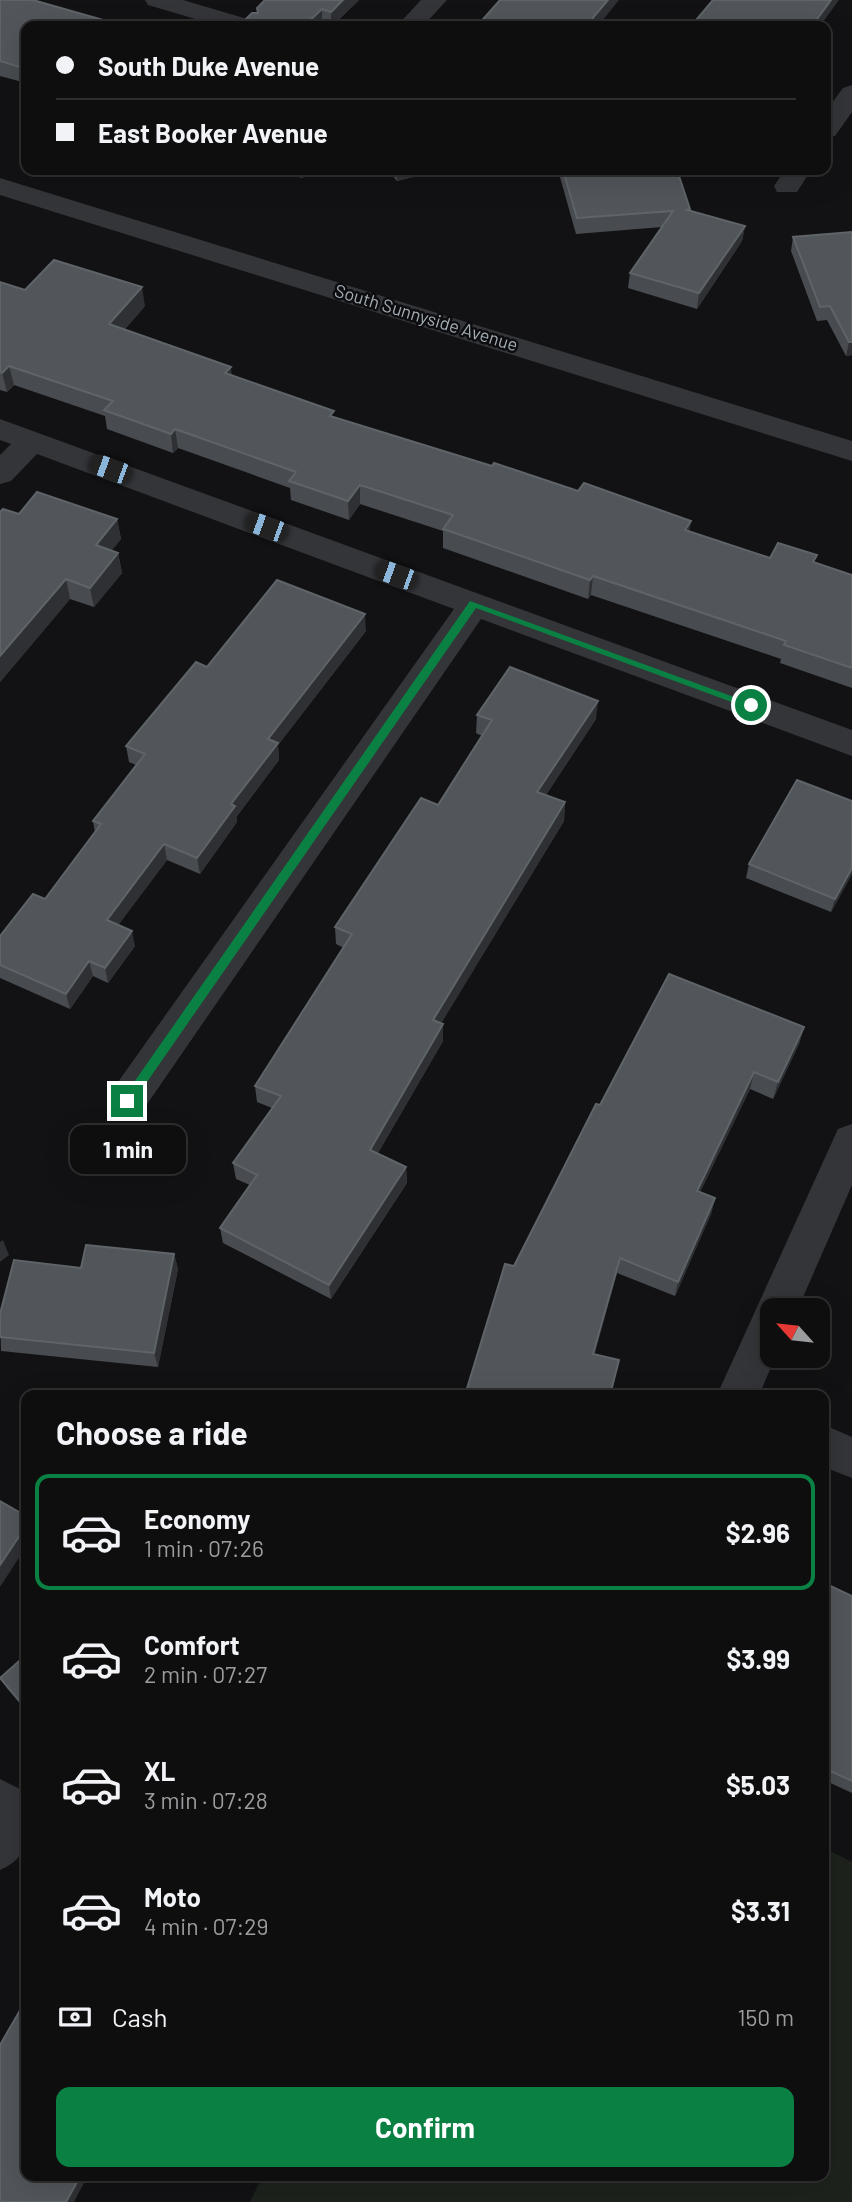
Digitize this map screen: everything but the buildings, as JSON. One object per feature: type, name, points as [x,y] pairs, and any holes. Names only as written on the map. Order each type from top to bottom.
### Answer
[{"type":"street","points":[[157,0],[229,21]]},
{"type":"street","points":[[414,21],[435,0]]},
{"type":"street","points":[[831,123],[852,93]]},
{"type":"street","name":"South Sunnyside Avenue","points":[[0,186],[852,451]]},
{"type":"street","points":[[0,429],[852,743]]},
{"type":"street","points":[[0,474],[32,440]]},
{"type":"street","points":[[127,1101],[474,604]]},
{"type":"street","points":[[782,1298],[852,1141]]},
{"type":"street","points":[[740,1390],[760,1347]]},
{"type":"street","points":[[829,1447],[852,1458]]},
{"type":"shaded area","points":[[829,1850],[852,1862],[852,2202],[250,2202],[260,2181],[829,2181]]},
{"type":"route","points":[[127,1101],[474,604],[751,705]]}]
